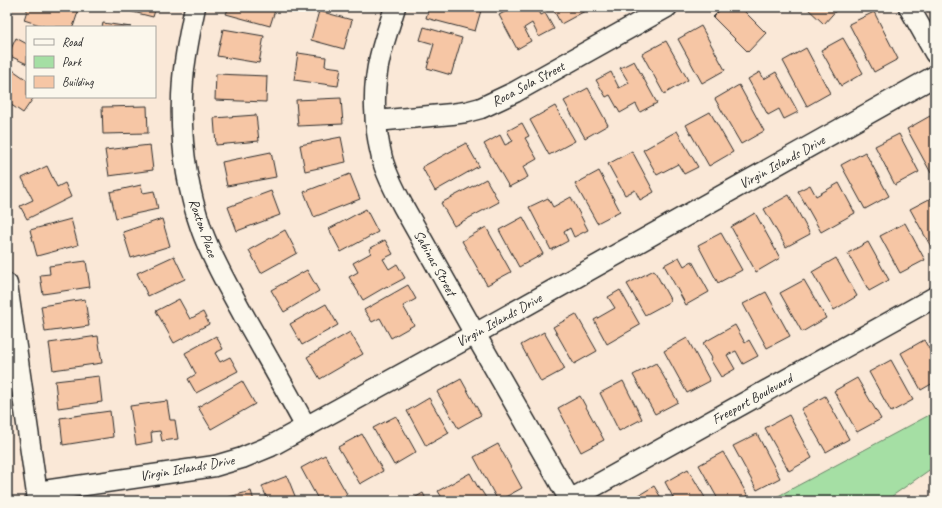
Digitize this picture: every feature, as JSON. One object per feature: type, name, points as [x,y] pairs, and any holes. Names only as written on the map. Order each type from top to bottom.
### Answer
[{"type":"street","name":"Roxton Place","points":[[195,7],[185,58],[182,103],[182,124],[186,169],[190,191],[203,232],[222,275],[306,427]]},
{"type":"street","name":"Sabinas Street","points":[[395,7],[380,58],[375,92],[376,121],[383,159],[396,192],[569,500]]},
{"type":"street","name":"Roca Sola Street","points":[[376,121],[452,114],[481,108],[515,92],[667,7]]},
{"type":"street","points":[[909,7],[935,54]]},
{"type":"street","name":"Virgin Islands Drive","points":[[38,496],[215,466],[255,454],[475,334],[935,76]]},
{"type":"street","points":[[7,284],[38,496]]},
{"type":"street","name":"Freeport Boulevard","points":[[569,500],[935,297]]},
{"type":"green space","points":[[935,412],[935,466],[885,501],[769,501]]},
{"type":"building","points":[[28,7],[72,7],[79,9],[73,26],[43,26],[24,20]]},
{"type":"building","points":[[113,7],[156,7],[153,17]]},
{"type":"building","points":[[229,7],[276,7],[270,26],[226,14]]},
{"type":"building","points":[[429,7],[482,7],[475,31],[426,18]]},
{"type":"building","points":[[514,7],[537,7],[541,15],[545,13],[554,29],[539,37],[532,23],[524,28],[531,41],[517,49],[499,15]]},
{"type":"building","points":[[552,7],[582,7],[585,11],[561,24]]},
{"type":"building","points":[[723,7],[740,7],[766,33],[748,52],[713,17]]},
{"type":"building","points":[[806,7],[839,7],[824,24]]},
{"type":"building","points":[[319,11],[352,20],[344,49],[311,40]]},
{"type":"building","points":[[874,12],[898,59],[874,72],[849,24]]},
{"type":"building","points":[[103,23],[124,26],[102,26]]},
{"type":"building","points":[[701,26],[725,70],[702,83],[678,39]]},
{"type":"building","points":[[424,27],[462,38],[451,75],[427,68],[434,44],[420,40]]},
{"type":"building","points":[[223,29],[264,36],[259,63],[217,56]]},
{"type":"building","points":[[16,38],[26,43],[26,64],[8,55]]},
{"type":"building","points":[[843,38],[863,73],[841,86],[821,50]]},
{"type":"building","points":[[666,41],[688,80],[664,94],[642,54]]},
{"type":"building","points":[[806,48],[830,93],[807,106],[783,61]]},
{"type":"building","points":[[298,53],[326,57],[325,66],[341,68],[338,86],[294,80]]},
{"type":"building","points":[[634,61],[657,103],[640,112],[636,104],[620,113],[610,95],[606,97],[596,80],[611,72],[619,88],[629,83],[620,68]]},
{"type":"building","points":[[7,66],[26,79],[26,98],[33,98],[23,113],[7,102]]},
{"type":"building","points":[[760,72],[764,79],[776,72],[798,112],[784,119],[779,109],[768,115],[748,79]]},
{"type":"building","points":[[216,74],[267,76],[266,102],[215,100]]},
{"type":"building","points":[[739,85],[764,131],[741,144],[715,99]]},
{"type":"building","points":[[588,88],[608,125],[585,138],[564,101]]},
{"type":"building","points":[[341,98],[343,124],[298,126],[296,100]]},
{"type":"building","points":[[147,106],[148,133],[103,134],[102,107]]},
{"type":"building","points":[[555,106],[575,141],[549,155],[530,120]]},
{"type":"building","points":[[710,112],[733,152],[709,166],[686,125]]},
{"type":"building","points":[[256,115],[259,141],[216,145],[214,118]]},
{"type":"building","points":[[930,116],[935,124],[935,171],[931,173],[907,129]]},
{"type":"building","points":[[522,123],[529,136],[525,138],[537,159],[523,167],[528,177],[509,187],[484,144],[500,135],[505,145],[513,141],[507,131]]},
{"type":"building","points":[[677,131],[698,167],[684,174],[678,164],[657,175],[643,150]]},
{"type":"building","points":[[899,134],[919,172],[895,185],[875,146]]},
{"type":"building","points":[[341,137],[346,162],[305,171],[300,145]]},
{"type":"building","points":[[466,143],[479,166],[435,191],[422,167]]},
{"type":"building","points":[[150,145],[153,170],[109,176],[105,150]]},
{"type":"building","points":[[632,151],[654,192],[640,200],[635,190],[625,195],[608,164]]},
{"type":"building","points":[[271,152],[276,177],[227,186],[222,162]]},
{"type":"building","points":[[865,152],[889,196],[865,209],[841,165]]},
{"type":"building","points":[[47,166],[57,187],[65,183],[71,197],[27,219],[20,206],[33,200],[22,178]]},
{"type":"building","points":[[599,171],[620,211],[597,223],[575,184]]},
{"type":"building","points":[[350,174],[360,199],[314,217],[304,192]]},
{"type":"building","points":[[486,179],[499,202],[454,226],[441,203]]},
{"type":"building","points":[[839,183],[855,213],[821,232],[798,191],[810,185],[816,196]]},
{"type":"building","points":[[141,185],[143,193],[154,191],[158,209],[116,218],[110,192]]},
{"type":"building","points":[[271,191],[280,215],[237,231],[228,207]]},
{"type":"building","points":[[789,195],[810,234],[786,247],[764,209]]},
{"type":"building","points":[[571,197],[588,230],[574,237],[570,228],[564,232],[568,241],[551,250],[529,207],[548,198],[553,207]]},
{"type":"building","points":[[933,197],[935,200],[935,254],[910,209]]},
{"type":"building","points":[[366,209],[378,232],[341,252],[329,229]]},
{"type":"building","points":[[755,213],[780,258],[756,272],[731,227]]},
{"type":"building","points":[[523,217],[543,254],[519,267],[499,230]]},
{"type":"building","points":[[71,219],[78,245],[37,256],[30,230]]},
{"type":"building","points":[[162,219],[170,246],[131,258],[123,232]]},
{"type":"building","points":[[905,223],[925,260],[900,273],[880,236]]},
{"type":"building","points":[[486,227],[511,272],[487,285],[462,241]]},
{"type":"building","points":[[285,230],[297,253],[261,273],[249,250]]},
{"type":"building","points":[[721,233],[742,270],[718,283],[698,245]]},
{"type":"building","points":[[385,240],[393,254],[383,259],[389,269],[397,264],[405,278],[388,287],[387,286],[363,300],[349,277],[358,272],[353,263],[371,253],[369,249]]},
{"type":"building","points":[[868,242],[889,280],[869,291],[848,253]]},
{"type":"building","points":[[174,256],[185,279],[148,296],[137,273]]},
{"type":"building","points":[[679,257],[684,266],[692,261],[709,292],[686,305],[664,265]]},
{"type":"building","points":[[836,258],[857,296],[834,310],[812,272]]},
{"type":"building","points":[[86,261],[90,287],[43,294],[40,275],[50,274],[49,266]]},
{"type":"building","points":[[307,270],[319,291],[284,312],[271,290]]},
{"type":"building","points":[[654,270],[671,301],[645,315],[627,284]]},
{"type":"building","points":[[804,280],[826,318],[802,332],[780,293]]},
{"type":"building","points":[[408,285],[416,299],[403,306],[414,325],[391,338],[380,318],[372,322],[364,310]]},
{"type":"building","points":[[620,290],[640,325],[607,344],[594,320],[615,308],[608,297]]},
{"type":"building","points":[[766,292],[790,336],[767,348],[743,304]]},
{"type":"building","points":[[85,299],[89,326],[45,332],[41,306]]},
{"type":"building","points":[[179,299],[190,319],[203,312],[209,324],[174,343],[156,311]]},
{"type":"building","points":[[326,304],[338,325],[302,345],[290,324]]},
{"type":"building","points":[[576,314],[597,351],[574,364],[553,327]]},
{"type":"building","points":[[735,325],[745,343],[749,340],[758,356],[743,364],[736,351],[727,355],[735,369],[721,377],[710,359],[712,358],[703,343]]},
{"type":"building","points":[[350,332],[363,354],[320,379],[307,357]]},
{"type":"building","points":[[544,332],[565,369],[541,382],[521,345]]},
{"type":"building","points":[[98,336],[102,363],[53,370],[49,343]]},
{"type":"building","points":[[216,336],[223,349],[215,353],[220,362],[230,357],[238,371],[196,393],[188,379],[196,374],[185,353]]},
{"type":"building","points":[[687,338],[710,381],[687,393],[664,351]]},
{"type":"building","points":[[924,340],[935,359],[935,382],[921,390],[901,353]]},
{"type":"building","points":[[891,360],[913,400],[891,412],[869,372]]},
{"type":"building","points":[[656,363],[678,402],[655,414],[633,375]]},
{"type":"building","points":[[99,376],[102,402],[58,408],[55,381]]},
{"type":"building","points":[[857,378],[881,419],[857,432],[834,391]]},
{"type":"building","points":[[461,379],[481,415],[458,428],[437,392]]},
{"type":"building","points":[[242,381],[255,404],[211,429],[198,407]]},
{"type":"building","points":[[623,381],[642,419],[619,431],[600,393]]},
{"type":"building","points":[[580,396],[604,440],[581,452],[558,408]]},
{"type":"building","points":[[825,396],[849,439],[826,452],[801,409]]},
{"type":"building","points":[[429,398],[449,433],[426,446],[407,411]]},
{"type":"building","points":[[167,401],[170,420],[175,420],[178,439],[162,441],[160,431],[151,432],[152,442],[136,445],[130,406]]},
{"type":"building","points":[[110,411],[113,437],[63,445],[60,418]]},
{"type":"building","points":[[789,415],[812,458],[789,471],[765,428]]},
{"type":"building","points":[[396,416],[416,452],[394,465],[373,428]]},
{"type":"building","points":[[362,434],[383,471],[360,484],[338,447]]},
{"type":"building","points":[[757,434],[780,478],[757,490],[733,446]]},
{"type":"building","points":[[498,444],[522,488],[498,501],[474,457]]},
{"type":"building","points":[[723,452],[748,496],[740,501],[719,501],[699,465]]},
{"type":"building","points":[[325,455],[347,494],[335,501],[319,501],[301,468]]},
{"type":"building","points":[[688,469],[707,501],[675,501],[665,482]]},
{"type":"building","points":[[470,473],[480,491],[481,490],[488,501],[444,501],[438,491]]},
{"type":"building","points":[[287,476],[297,501],[268,501],[262,486]]},
{"type":"building","points":[[654,486],[663,501],[631,500]]},
{"type":"building","points":[[251,491],[254,501],[231,501],[229,497]]},
{"type":"building","points":[[423,493],[427,501],[409,501]]}]
